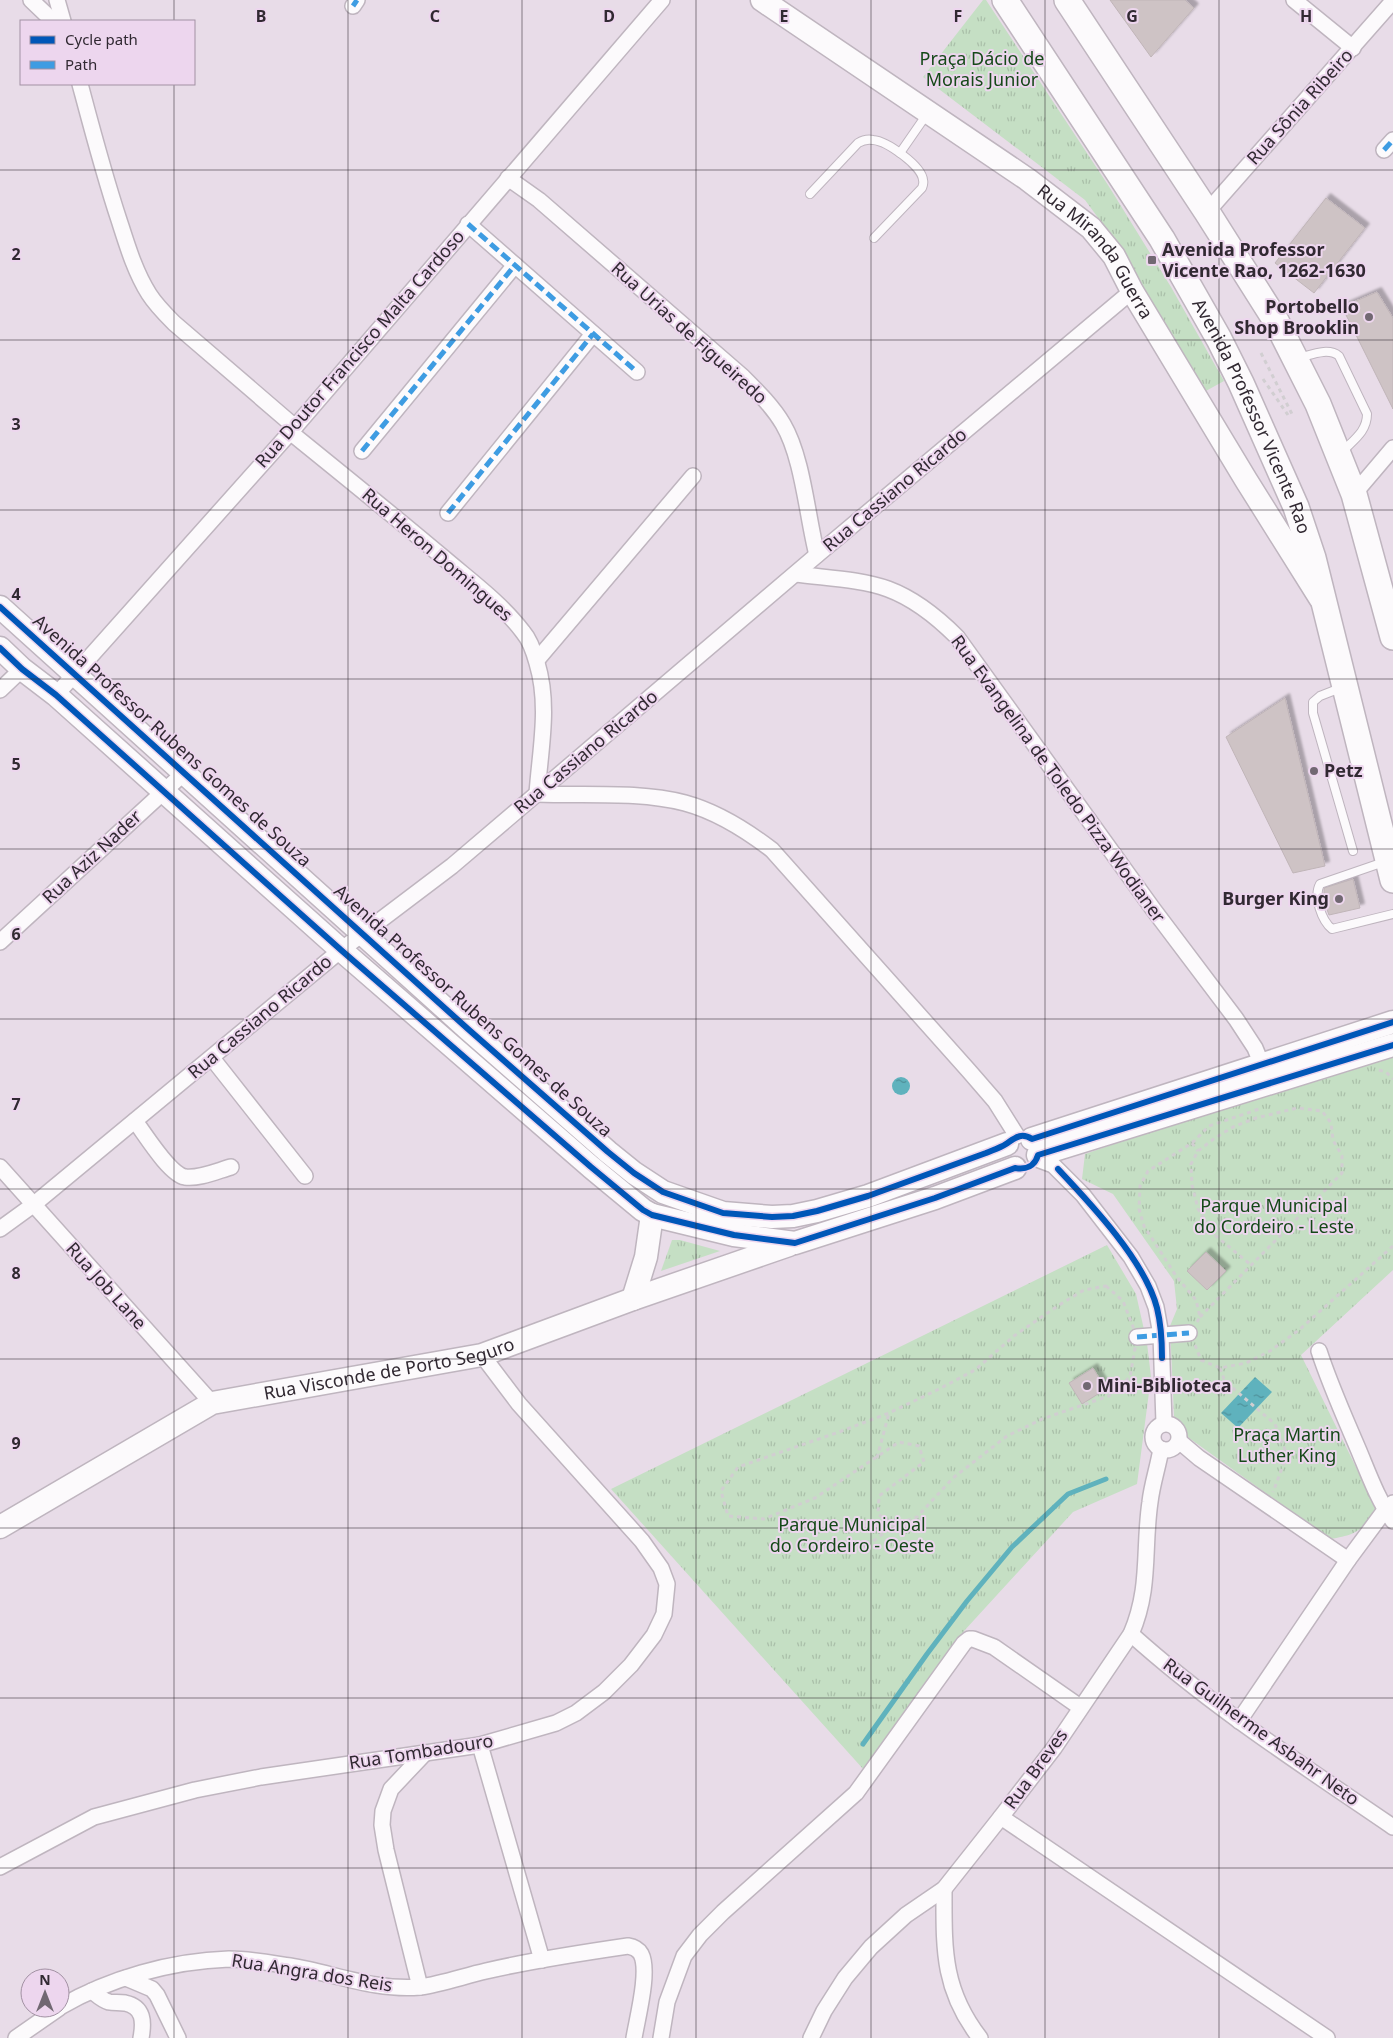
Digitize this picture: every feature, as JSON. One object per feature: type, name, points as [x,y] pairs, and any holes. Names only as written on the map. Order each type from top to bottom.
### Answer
[{"type":"main road","name":"Avenida Professor Vicente Rao","points":[[1005,0],[1162,238],[1242,383],[1296,507],[1314,558],[1324,605],[1391,870]]},
{"type":"main road","points":[[1066,0],[1276,321],[1318,404],[1354,494],[1393,637]]},
{"type":"street","points":[[32,0],[53,20]]},
{"type":"street","points":[[57,0],[63,20]]},
{"type":"street","name":"Rua Doutor Francisco Malta Cardoso","points":[[56,695],[293,429],[662,0]]},
{"type":"street","name":"Rua Miranda Guerra","points":[[762,0],[1027,179],[1091,228],[1114,256],[1132,291],[1324,605]]},
{"type":"street","points":[[1294,0],[1353,48]]},
{"type":"street","name":"Rua Sônia Ribeiro","points":[[1206,212],[1393,1]]},
{"type":"street","name":"Rua Heron Domingues","points":[[80,85],[118,216],[133,260],[148,293],[159,308],[293,429],[495,602],[524,632],[537,660],[544,702],[544,726],[537,794]]},
{"type":"street","name":"Rua Urias de Figueiredo","points":[[508,178],[538,200],[743,378],[770,406],[784,425],[795,452],[817,556]]},
{"type":"street","points":[[468,224],[637,372]]},
{"type":"street","points":[[362,450],[515,265]]},
{"type":"street","name":"Rua Cassiano Ricardo","points":[[0,1229],[33,1205],[341,950],[452,866],[1132,291]]},
{"type":"street","points":[[448,513],[593,334]]},
{"type":"street","points":[[1354,494],[1393,448]]},
{"type":"street","points":[[537,660],[693,476]]},
{"type":"street","name":"Rua Evangelina de Toledo Pizza Wodianer","points":[[796,574],[886,589],[904,596],[932,613],[958,637],[1153,909],[1236,1019],[1255,1048],[1262,1065]]},
{"type":"street","name":"Avenida Professor Rubens Gomes de Souza","points":[[0,607],[75,672],[468,1030],[608,1152],[663,1192],[723,1213],[772,1218],[817,1211],[1026,1147],[1393,1045]]},
{"type":"street","points":[[0,648],[22,669],[56,695],[341,950],[591,1167],[652,1215],[734,1235],[795,1243],[935,1198],[1015,1168],[1005,1158],[1005,1148],[1026,1147]]},
{"type":"street","points":[[0,690],[22,669]]},
{"type":"street","name":"Rua Aziz Nader","points":[[0,942],[184,773]]},
{"type":"street","points":[[537,794],[635,796],[678,802],[707,811],[737,825],[772,850],[994,1101],[1026,1147],[1058,1169],[1101,1217],[1131,1257],[1148,1286],[1156,1307],[1161,1335],[1164,1423]]},
{"type":"street","name":"Avenida Professor Rubens Gomes de Souza","points":[[1026,1147],[1165,1094],[1262,1065],[1393,1022]]},
{"type":"street","points":[[212,1058],[305,1176]]},
{"type":"street","points":[[135,1121],[174,1172],[184,1177],[197,1176],[231,1167]]},
{"type":"street","points":[[591,1167],[599,1166],[606,1162],[608,1152]]},
{"type":"street","name":"Rua Job Lane","points":[[0,1167],[212,1403]]},
{"type":"street","points":[[620,1191],[619,1186],[622,1178],[634,1172]]},
{"type":"street","points":[[633,1299],[646,1257],[652,1215]]},
{"type":"street","name":"Rua Visconde de Porto Seguro","points":[[0,1527],[212,1403],[482,1355],[633,1299],[795,1243]]},
{"type":"street","points":[[1137,1338],[1189,1333]]},
{"type":"street","points":[[1239,1721],[1348,1560],[1390,1511],[1327,1376],[1319,1350]]},
{"type":"street","name":"Rua Tombadouro","points":[[0,1867],[94,1817],[195,1790],[262,1777],[480,1745],[556,1723],[576,1713],[604,1692],[631,1665],[654,1635],[664,1614],[667,1584],[661,1568],[642,1541],[519,1404],[482,1355]]},
{"type":"street","points":[[1164,1423],[1176,1428],[1179,1432],[1179,1441],[1170,1450],[1160,1449],[1154,1443],[1153,1435],[1157,1427],[1164,1423]]},
{"type":"street","points":[[1179,1441],[1199,1458],[1348,1560]]},
{"type":"street","name":"Rua Breves","points":[[811,2038],[824,2012],[845,1978],[871,1947],[906,1915],[944,1889],[1002,1817],[1054,1748],[1080,1707],[1132,1634],[1140,1616],[1145,1593],[1150,1501],[1160,1449]]},
{"type":"street","name":"Rua Guilherme Asbahr Neto","points":[[1132,1634],[1162,1662],[1239,1721],[1393,1827]]},
{"type":"street","points":[[661,2038],[667,2002],[684,1956],[700,1935],[723,1912],[856,1793],[964,1643],[969,1639],[994,1647],[1080,1707]]},
{"type":"street","points":[[480,1745],[542,1960]]},
{"type":"street","points":[[420,1987],[386,1850],[382,1825],[383,1811],[391,1789],[425,1753]]},
{"type":"street","points":[[1002,1817],[1327,2038]]},
{"type":"street","points":[[944,1889],[944,1944],[948,1974],[961,2012],[980,2038]]},
{"type":"street","name":"Rua Angra dos Reis","points":[[70,2002],[92,1990],[126,1978],[190,1963],[232,1959],[290,1966],[362,1983],[420,1987],[542,1960],[628,1946],[636,1948],[642,1955],[644,1974],[634,2038]]},
{"type":"street","points":[[126,1978],[152,1989],[157,1995],[178,2038]]},
{"type":"street","points":[[92,1990],[110,2002],[124,2003],[140,2012],[144,2024],[141,2038]]},
{"type":"street","name":"Rua Angra dos Reis","points":[[16,2038],[45,2018]]},
{"type":"lane","points":[[900,153],[928,113]]},
{"type":"lane","points":[[810,194],[858,143],[865,140],[881,142],[900,153],[920,172],[924,180],[922,188],[874,238]]},
{"type":"lane","points":[[1295,359],[1334,352],[1339,356],[1367,414],[1367,424],[1364,430],[1338,455]]},
{"type":"lane","points":[[1345,687],[1320,696],[1313,702],[1313,713],[1353,851]]},
{"type":"lane","points":[[1391,870],[1320,884],[1317,896],[1324,923],[1332,929],[1393,914]]},
{"type":"path","points":[[1260,353],[1290,415],[1260,374]]},
{"type":"path","points":[[1374,1069],[1386,1072],[1393,1080]]},
{"type":"path","points":[[1200,1317],[1196,1300],[1176,1276],[1144,1226],[1139,1209],[1140,1186],[1148,1172],[1192,1143],[1209,1126],[1264,1107]]},
{"type":"path","points":[[1251,1265],[1216,1236],[1198,1209],[1192,1184],[1191,1164],[1198,1151],[1214,1138],[1233,1127],[1256,1118],[1296,1108],[1322,1112],[1332,1124],[1333,1140],[1342,1156],[1342,1172],[1251,1265],[1200,1317],[1189,1333],[1201,1360],[1220,1368],[1246,1363],[1288,1339],[1393,1246]]},
{"type":"path","points":[[1192,1143],[1198,1151]]},
{"type":"path","points":[[867,1546],[894,1526],[917,1516],[953,1478],[1007,1436],[1042,1419],[1109,1396],[1130,1377],[1137,1338],[1123,1301],[1106,1286],[1084,1290],[1014,1336],[975,1370],[889,1413],[738,1467],[721,1491],[728,1516],[764,1519],[815,1498],[899,1442],[920,1446],[924,1462],[879,1496],[878,1514],[894,1526]]},
{"type":"path","points":[[1220,1368],[1224,1379],[1259,1413],[1275,1424],[1287,1455],[1271,1498],[1266,1505]]},
{"type":"path","points":[[877,1458],[889,1413]]},
{"type":"green space","name":"Praça Dácio de Morais Junior","points":[[983,0],[986,0],[1108,185],[1171,287],[1224,381],[1204,392],[1118,245],[1085,200],[923,77]]},
{"type":"green space","name":"Parque Municipal do Cordeiro - Leste","points":[[1393,1048],[1393,1270],[1301,1355],[1377,1510],[1367,1523],[1357,1531],[1346,1536],[1330,1539],[1189,1438],[1174,1416],[1170,1326],[1177,1309],[1174,1281],[1113,1194],[1082,1179],[1085,1154]]},
{"type":"green space","points":[[672,1240],[680,1240],[720,1251],[661,1271]]},
{"type":"green space","name":"Parque Municipal do Cordeiro - Oeste","points":[[1107,1245],[1136,1294],[1147,1343],[1151,1377],[1137,1484],[1073,1512],[964,1631],[864,1770],[611,1489]]},
{"type":"water","points":[[897,1077],[905,1077],[910,1082],[908,1093],[897,1095],[892,1090],[892,1082]]},
{"type":"water","points":[[1255,1377],[1272,1392],[1238,1428],[1221,1413]]},
{"type":"building","points":[[1110,0],[1185,0],[1194,8],[1151,57]]},
{"type":"building","points":[[1326,198],[1365,228],[1314,293],[1275,263]]},
{"type":"building","points":[[1377,292],[1393,318],[1393,409],[1342,307]]},
{"type":"building","points":[[1285,698],[1325,866],[1293,873],[1226,737]]},
{"type":"building","name":"Burger King","points":[[1353,879],[1360,908],[1329,915],[1324,901],[1324,888]]},
{"type":"building","points":[[1206,1252],[1226,1271],[1207,1290],[1187,1271]]},
{"type":"building","name":"Mini-Biblioteca","points":[[1093,1368],[1106,1389],[1082,1404],[1069,1383]]},
{"type":"waterway","points":[[863,1744],[967,1601],[1012,1547],[1068,1494],[1106,1479]]},
{"type":"marked path","points":[[353,6],[357,0]]},
{"type":"marked path","points":[[1384,150],[1393,140]]},
{"type":"marked path","points":[[468,224],[637,372]]},
{"type":"marked path","points":[[362,451],[515,265]]},
{"type":"marked path","points":[[448,513],[593,334]]},
{"type":"marked path","points":[[1137,1337],[1189,1333]]},
{"type":"cycle path","points":[[0,607],[468,1029],[608,1152],[634,1173],[663,1192],[723,1213],[772,1217],[793,1216],[817,1211],[868,1196],[986,1153],[1021,1136],[1032,1139],[1393,1022]]},
{"type":"cycle path","points":[[0,648],[22,669],[56,695],[341,950],[591,1167],[643,1210],[652,1215],[734,1235],[795,1243],[935,1198],[1015,1168],[1026,1168],[1035,1162],[1038,1155],[1393,1045]]},
{"type":"cycle path","points":[[1058,1169],[1101,1216],[1141,1271],[1151,1290],[1157,1308],[1162,1358]]},
{"type":"place","name":"Avenida Professor Vicente Rao, 1262-1630","points":[[1152,260]]},
{"type":"place","name":"Portobello Shop Brooklin","points":[[1369,317]]},
{"type":"place","name":"Petz","points":[[1314,771]]},
{"type":"place","name":"Burger King","points":[[1339,899]]},
{"type":"place","name":"Mini-Biblioteca","points":[[1087,1386]]},
{"type":"park label","name":"Praça Martin Luther King","points":[[1287,1445]]}]
